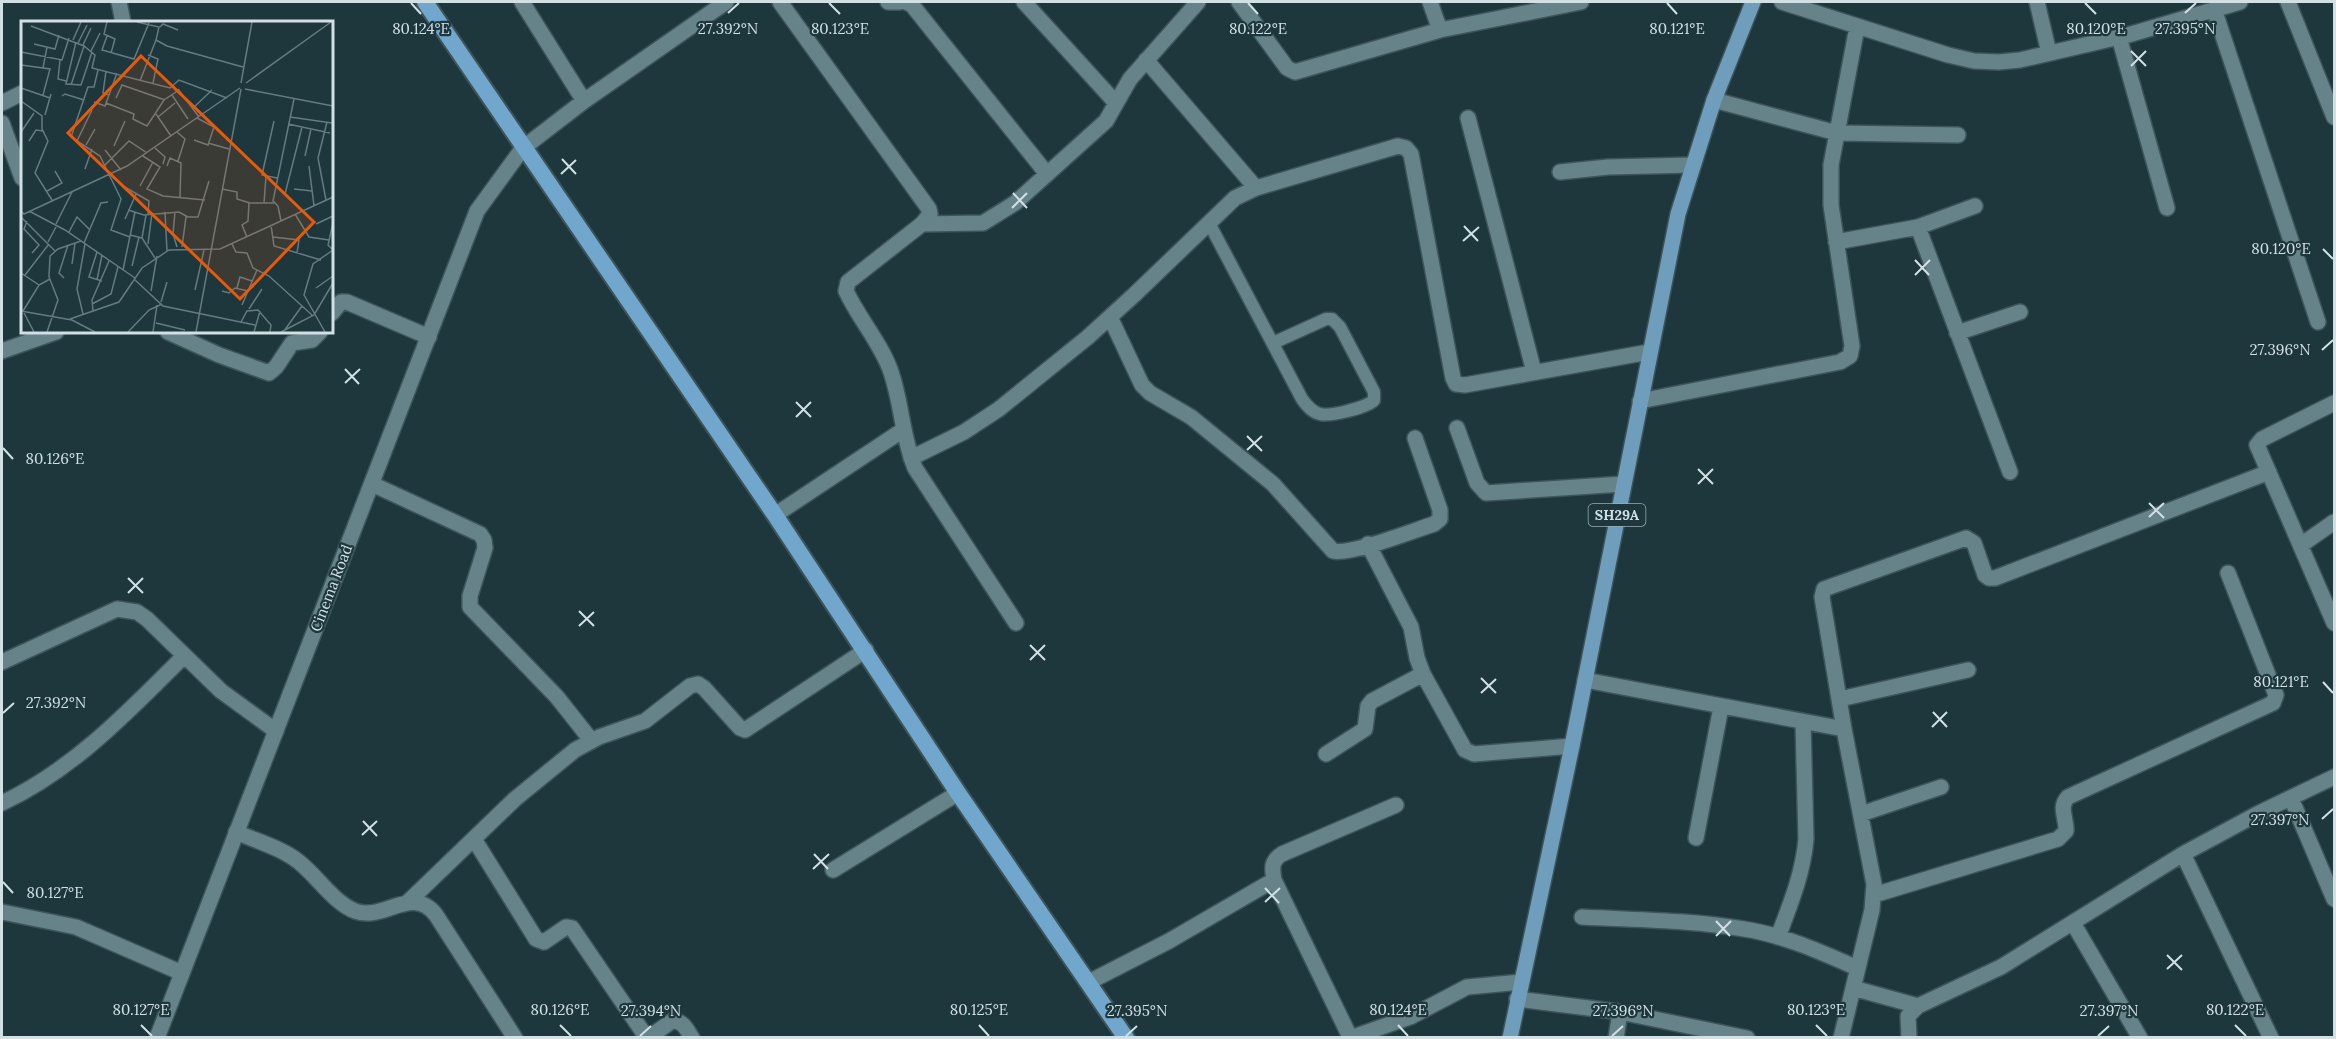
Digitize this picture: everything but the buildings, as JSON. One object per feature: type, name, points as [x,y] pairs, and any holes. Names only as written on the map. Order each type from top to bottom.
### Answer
[{"type":"highway","points":[[425,2],[775,515],[958,793],[1126,1038]]},
{"type":"main road","name":"SH29A","points":[[1510,1038],[1572,746],[1678,214],[1714,100],[1753,2]]},
{"type":"street","points":[[119,2],[123,21]]},
{"type":"street","points":[[522,2],[584,101]]},
{"type":"street","name":"Cinema Road","points":[[157,1038],[477,211],[523,148],[584,101],[726,2]]},
{"type":"street","points":[[780,2],[926,202],[930,214],[922,224],[852,278],[845,288],[891,370],[903,430],[911,458],[920,477],[1016,623]]},
{"type":"street","points":[[888,2],[900,2]]},
{"type":"street","points":[[906,2],[912,5],[943,42],[1047,174]]},
{"type":"street","points":[[1024,2],[1116,103]]},
{"type":"street","points":[[1239,2],[1287,68],[1295,72],[1440,30],[1581,2]]},
{"type":"street","points":[[1430,2],[1440,30]]},
{"type":"street","points":[[1782,2],[1857,27],[1974,61],[2000,62],[2119,37],[2240,2]]},
{"type":"street","points":[[2037,2],[2049,53]]},
{"type":"street","points":[[2288,2],[2334,117]]},
{"type":"street","points":[[922,224],[983,223],[1015,203],[1096,131],[1110,115],[1124,86],[1194,4]]},
{"type":"street","points":[[2214,9],[2318,322]]},
{"type":"street","points":[[1640,401],[1846,360],[1852,352],[1830,186],[1836,133],[1857,27]]},
{"type":"street","points":[[2119,37],[2167,208]]},
{"type":"street","points":[[1146,60],[1256,188]]},
{"type":"street","points":[[2,103],[21,94]]},
{"type":"street","points":[[1714,100],[1836,133],[1959,135]]},
{"type":"street","points":[[1468,118],[1534,372]]},
{"type":"street","points":[[2,123],[21,175]]},
{"type":"street","points":[[911,458],[984,420],[1110,317],[1235,198],[1256,188],[1398,146],[1406,147],[1411,154],[1454,381],[1458,385],[1649,352]]},
{"type":"street","points":[[1560,172],[1608,167],[1692,165]]},
{"type":"street","points":[[1836,242],[1918,227],[1975,206]]},
{"type":"street","points":[[1918,227],[2010,472]]},
{"type":"street","points":[[333,312],[341,302],[347,302],[429,337]]},
{"type":"street","points":[[1958,333],[2020,312]]},
{"type":"street","points":[[1110,317],[1139,381],[1145,389],[1191,417],[1273,484],[1329,548],[1342,552],[1434,524],[1440,519],[1440,510],[1415,438]]},
{"type":"street","points":[[2,351],[53,333]]},
{"type":"street","points":[[170,333],[219,355],[269,372],[276,367],[292,343],[312,340],[319,333]]},
{"type":"street","points":[[2334,403],[2259,441],[2257,447],[2270,472],[2334,623]]},
{"type":"street","points":[[1456,428],[1477,483],[1486,493],[1623,484]]},
{"type":"street","points":[[775,515],[903,430]]},
{"type":"street","points":[[1841,1038],[1874,896],[1871,867],[1844,729],[1822,597],[1824,589],[1966,538],[1974,543],[1985,575],[1995,578],[2270,472]]},
{"type":"street","points":[[372,484],[480,534],[485,548],[470,596],[470,607],[562,703],[591,740]]},
{"type":"street","points":[[2301,544],[2334,522]]},
{"type":"street","points":[[1368,544],[1411,627],[1417,658],[1423,674],[1461,746],[1467,752],[1480,754],[1572,746]]},
{"type":"street","points":[[1874,896],[2058,839],[2066,831],[2063,808],[2064,801],[2068,797],[2273,703],[2276,695],[2228,573]]},
{"type":"street","points":[[2,662],[117,609],[127,609],[137,612],[221,691],[276,731]]},
{"type":"street","points":[[407,903],[515,799],[591,740],[645,721],[690,686],[698,684],[740,728],[745,730],[866,650]]},
{"type":"street","points":[[2,803],[59,768],[113,727],[184,656]]},
{"type":"street","points":[[1840,699],[1968,670]]},
{"type":"street","points":[[1326,754],[1365,729],[1368,706],[1372,701],[1423,674]]},
{"type":"street","points":[[1585,680],[1844,729]]},
{"type":"street","points":[[1696,838],[1721,707]]},
{"type":"street","points":[[1778,937],[1804,858],[1806,839],[1803,722]]},
{"type":"street","points":[[1909,1038],[1908,1016],[1918,1006],[2001,967],[2184,854],[2334,777]]},
{"type":"street","points":[[1861,814],[1941,787]]},
{"type":"street","points":[[833,870],[958,793]]},
{"type":"street","points":[[2291,798],[2334,899]]},
{"type":"street","points":[[1396,805],[1282,854],[1276,857],[1272,865],[1274,880],[1351,1037],[1410,1017],[1467,987],[1521,982]]},
{"type":"street","points":[[236,832],[293,857],[351,909],[364,913],[407,903],[422,902],[431,909],[516,1038]]},
{"type":"street","points":[[474,839],[536,939],[544,942],[566,927],[572,928],[647,1038],[672,1021],[683,1024],[692,1038]]},
{"type":"street","points":[[2184,854],[2271,1038]]},
{"type":"street","points":[[1089,982],[1169,941],[1274,880]]},
{"type":"street","points":[[2,912],[76,927],[182,973]]},
{"type":"street","points":[[1582,917],[1704,924],[1745,929],[1778,937],[1857,968]]},
{"type":"street","points":[[2073,923],[2140,1038]]},
{"type":"street","points":[[1852,988],[1918,1006]]},
{"type":"street","points":[[1517,999],[1620,1012],[1697,1033],[1741,1037]]},
{"type":"street","points":[[1616,1038],[1620,1012]]},
{"type":"lane","points":[[1209,223],[1302,399],[1316,413],[1326,415],[1366,406],[1374,400],[1374,392],[1344,334],[1332,319],[1326,318],[1273,343]]}]
